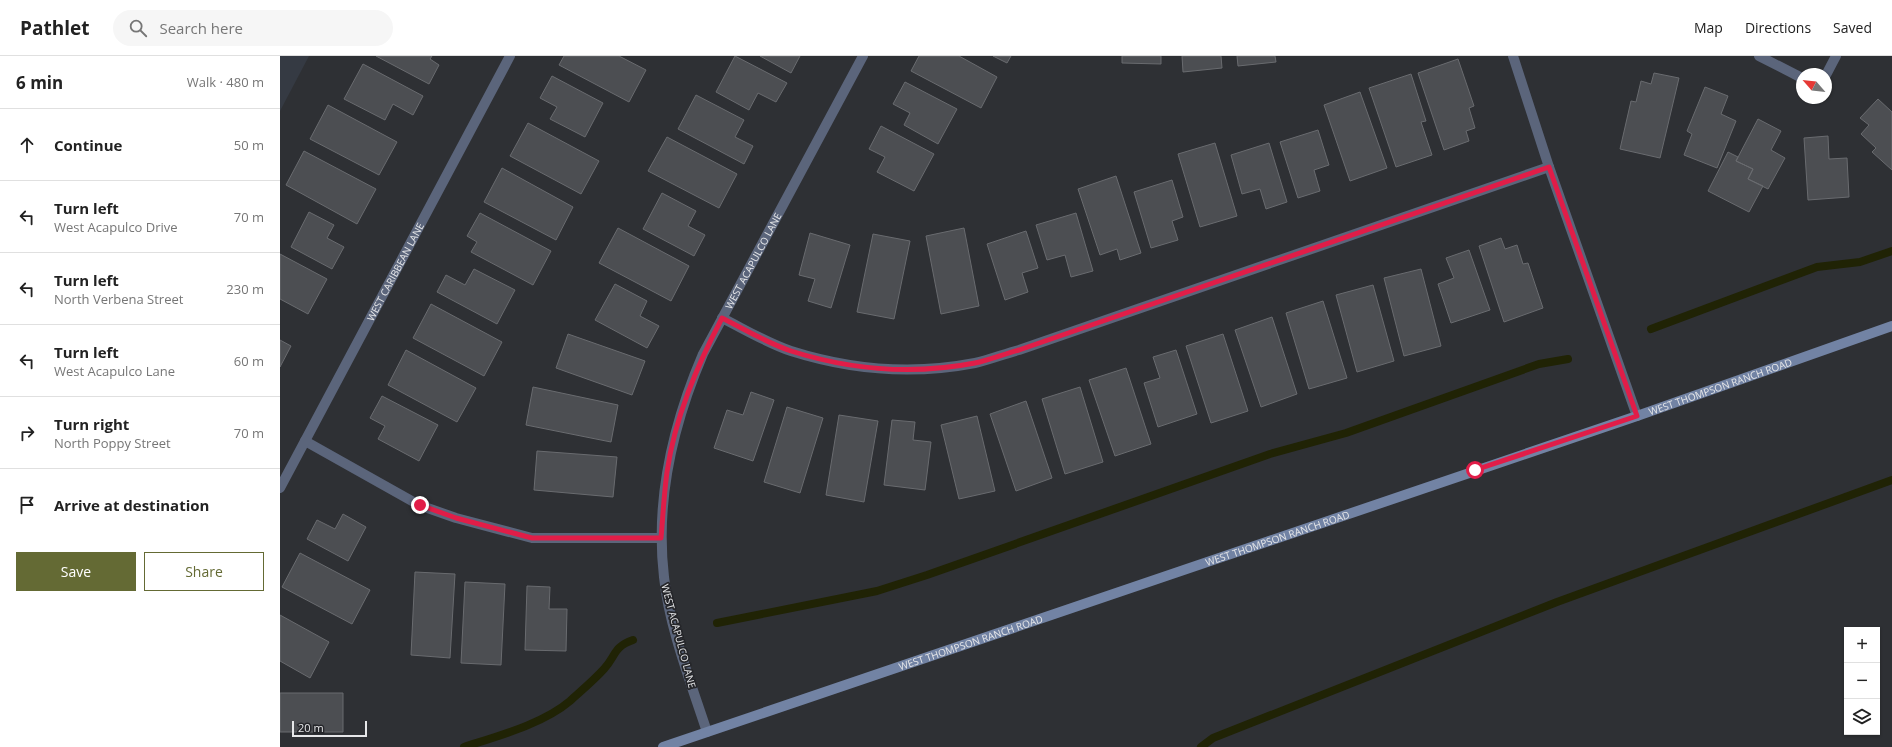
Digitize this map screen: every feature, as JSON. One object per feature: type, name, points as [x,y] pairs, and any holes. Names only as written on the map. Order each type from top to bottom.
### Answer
[{"type":"main road","name":"WEST THOMPSON RANCH ROAD","points":[[663,747],[1637,416],[1892,326]]},
{"type":"street","name":"WEST CARIBBEAN LANE","points":[[280,488],[510,56]]},
{"type":"street","name":"WEST ACAPULCO LANE","points":[[707,732],[688,675],[669,606],[664,577],[661,538],[667,471],[674,439],[686,394],[703,354],[863,56]]},
{"type":"street","points":[[1513,56],[1549,167],[1637,416]]},
{"type":"street","points":[[1759,56],[1796,75]]},
{"type":"street","points":[[1830,68],[1836,56]]},
{"type":"street","points":[[722,318],[790,351],[839,364],[871,369],[913,370],[976,362],[1019,350],[1549,167]]},
{"type":"street","points":[[305,441],[420,505],[456,518],[532,538],[661,538]]},
{"type":"shaded area","points":[[280,56],[309,56],[280,111]]},
{"type":"building","points":[[376,56],[432,56],[430,59],[439,65],[429,84]]},
{"type":"building","points":[[564,56],[619,56],[646,70],[629,102],[559,65]]},
{"type":"building","points":[[735,56],[787,83],[776,102],[758,93],[749,110],[716,92]]},
{"type":"building","points":[[760,56],[800,56],[791,73]]},
{"type":"building","points":[[919,56],[959,56],[997,77],[981,108],[911,71]]},
{"type":"building","points":[[993,56],[1011,56],[1007,63]]},
{"type":"building","points":[[1122,56],[1161,56],[1161,64],[1122,63]]},
{"type":"building","points":[[1182,56],[1221,56],[1222,68],[1183,72]]},
{"type":"building","points":[[1237,56],[1275,56],[1276,62],[1238,66]]},
{"type":"building","points":[[1458,59],[1474,106],[1469,108],[1475,128],[1466,131],[1469,141],[1444,150],[1418,73]]},
{"type":"building","points":[[363,64],[423,96],[413,115],[393,104],[385,120],[344,99]]},
{"type":"building","points":[[1654,73],[1679,78],[1660,158],[1620,149],[1631,101],[1636,102],[1641,81],[1651,84]]},
{"type":"building","points":[[1411,74],[1426,121],[1421,122],[1432,155],[1396,167],[1369,88]]},
{"type":"building","points":[[552,76],[603,103],[585,137],[550,119],[557,107],[540,98]]},
{"type":"building","points":[[905,82],[957,109],[938,144],[904,125],[910,113],[893,104]]},
{"type":"building","points":[[1705,87],[1728,96],[1721,114],[1736,121],[1717,168],[1684,155],[1692,134],[1687,131]]},
{"type":"building","points":[[1360,92],[1387,168],[1350,181],[1324,105]]},
{"type":"building","points":[[696,95],[744,120],[735,137],[753,146],[744,164],[678,129]]},
{"type":"building","points":[[1878,99],[1892,112],[1892,170],[1872,152],[1876,148],[1861,134],[1869,125],[1860,118]]},
{"type":"building","points":[[328,105],[397,142],[379,175],[310,139]]},
{"type":"building","points":[[1758,119],[1781,131],[1771,150],[1785,158],[1768,189],[1748,179],[1753,169],[1736,161]]},
{"type":"building","points":[[528,123],[599,161],[581,194],[510,156]]},
{"type":"building","points":[[881,126],[934,154],[914,191],[877,172],[885,157],[869,149]]},
{"type":"building","points":[[1318,130],[1329,165],[1314,170],[1320,191],[1298,198],[1280,142]]},
{"type":"building","points":[[1828,136],[1829,159],[1847,158],[1849,197],[1808,200],[1804,138]]},
{"type":"building","points":[[667,137],[737,174],[719,208],[648,171]]},
{"type":"building","points":[[1215,143],[1237,216],[1200,227],[1178,154]]},
{"type":"building","points":[[1269,143],[1287,202],[1266,209],[1260,189],[1242,194],[1231,155]]},
{"type":"building","points":[[304,151],[376,189],[357,224],[286,185]]},
{"type":"building","points":[[1728,152],[1738,157],[1736,161],[1753,169],[1748,179],[1763,186],[1749,212],[1708,191]]},
{"type":"building","points":[[502,168],[573,207],[556,240],[484,202]]},
{"type":"building","points":[[1116,176],[1141,253],[1120,260],[1117,249],[1100,255],[1078,189]]},
{"type":"building","points":[[1172,180],[1183,217],[1172,221],[1178,240],[1151,248],[1134,192]]},
{"type":"building","points":[[662,193],[696,211],[688,226],[705,235],[694,256],[643,229]]},
{"type":"building","points":[[309,212],[334,225],[327,238],[344,247],[332,269],[291,247]]},
{"type":"building","points":[[480,213],[551,251],[533,285],[471,252],[477,242],[467,236]]},
{"type":"building","points":[[1076,213],[1093,271],[1071,277],[1065,255],[1047,260],[1036,225]]},
{"type":"building","points":[[618,228],[689,266],[671,301],[599,263]]},
{"type":"building","points":[[964,228],[979,306],[941,314],[926,236]]},
{"type":"building","points":[[1026,231],[1038,268],[1022,273],[1028,292],[1005,300],[987,244]]},
{"type":"building","points":[[810,233],[850,245],[831,308],[808,301],[815,279],[799,275]]},
{"type":"building","points":[[873,234],[910,241],[894,319],[857,312]]},
{"type":"building","points":[[1501,238],[1505,249],[1517,245],[1523,264],[1528,263],[1543,308],[1504,322],[1479,246]]},
{"type":"building","points":[[1469,250],[1490,310],[1451,323],[1438,284],[1454,278],[1446,258]]},
{"type":"building","points":[[280,254],[327,279],[308,314],[280,299]]},
{"type":"building","points":[[474,269],[515,290],[497,324],[437,292],[446,275],[465,285]]},
{"type":"building","points":[[1421,269],[1441,346],[1404,356],[1384,278]]},
{"type":"building","points":[[615,284],[647,301],[640,316],[659,326],[647,348],[595,320]]},
{"type":"building","points":[[1373,285],[1394,361],[1357,372],[1336,295]]},
{"type":"building","points":[[1323,301],[1347,378],[1309,389],[1286,313]]},
{"type":"building","points":[[431,304],[502,342],[484,376],[413,338]]},
{"type":"building","points":[[1272,317],[1297,394],[1261,407],[1235,330]]},
{"type":"building","points":[[568,334],[645,361],[632,395],[556,368]]},
{"type":"building","points":[[1223,334],[1248,411],[1211,423],[1186,346]]},
{"type":"building","points":[[280,340],[291,346],[280,367]]},
{"type":"building","points":[[406,350],[476,388],[457,422],[388,385]]},
{"type":"building","points":[[1176,350],[1197,414],[1158,427],[1144,383],[1160,378],[1153,357]]},
{"type":"building","points":[[1126,368],[1151,444],[1115,456],[1089,380]]},
{"type":"building","points":[[533,387],[618,405],[611,442],[526,425]]},
{"type":"building","points":[[1080,387],[1103,462],[1065,474],[1042,399]]},
{"type":"building","points":[[751,392],[774,400],[753,461],[714,448],[727,410],[743,415]]},
{"type":"building","points":[[382,396],[438,425],[419,461],[378,439],[385,426],[370,418]]},
{"type":"building","points":[[1026,401],[1052,478],[1016,491],[990,414]]},
{"type":"building","points":[[787,407],[823,418],[800,493],[764,482]]},
{"type":"building","points":[[839,415],[878,421],[864,502],[826,495]]},
{"type":"building","points":[[977,416],[995,491],[959,499],[941,425]]},
{"type":"building","points":[[892,420],[915,422],[913,440],[931,442],[925,490],[884,485]]},
{"type":"building","points":[[537,451],[617,457],[613,497],[534,490]]},
{"type":"building","points":[[343,514],[366,527],[348,561],[307,539],[317,520],[335,529]]},
{"type":"building","points":[[300,553],[370,590],[352,624],[282,587]]},
{"type":"building","points":[[415,572],[455,574],[450,658],[411,655]]},
{"type":"building","points":[[465,582],[505,584],[501,665],[461,663]]},
{"type":"building","points":[[527,586],[550,587],[549,609],[567,609],[566,651],[525,650]]},
{"type":"building","points":[[280,615],[329,642],[310,678],[280,661]]},
{"type":"building","points":[[280,693],[343,693],[343,732],[280,732]]},
{"type":"waterway","points":[[1651,329],[1817,267],[1860,262],[1892,251]]},
{"type":"waterway","points":[[717,623],[877,591],[927,575],[1270,454],[1346,433],[1539,364],[1568,359]]},
{"type":"waterway","points":[[1201,747],[1213,738],[1557,602],[1892,480]]},
{"type":"waterway","points":[[464,747],[534,723],[559,709],[570,701],[600,673],[618,649],[633,640]]},
{"type":"route","points":[[420,505],[456,518],[532,538],[661,538],[667,471],[686,394],[703,354],[722,318],[790,351],[839,364],[871,369],[913,370],[944,368],[976,362],[1019,350],[1549,167],[1637,416],[1475,470]]}]
